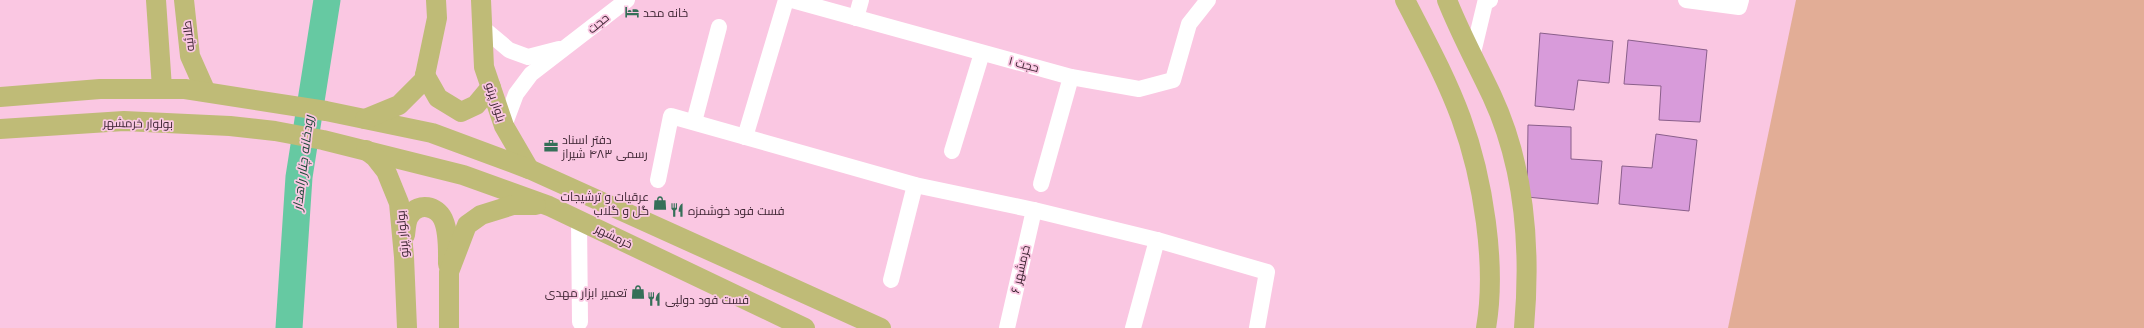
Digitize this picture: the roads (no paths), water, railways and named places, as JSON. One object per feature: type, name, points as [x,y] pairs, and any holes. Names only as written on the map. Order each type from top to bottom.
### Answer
[{"type":"main road","points":[[156,0],[162,88]]},
{"type":"main road","name":"طلائیه","points":[[184,0],[190,56],[206,92]]},
{"type":"main road","points":[[364,119],[399,105],[424,80],[437,18],[436,0]]},
{"type":"main road","points":[[481,0],[482,28]]},
{"type":"main road","points":[[1405,0],[1449,88],[1462,120],[1482,198],[1488,239],[1490,278],[1486,328]]},
{"type":"main road","points":[[1447,0],[1472,57],[1493,97],[1517,163],[1526,229],[1528,286],[1524,328]]},
{"type":"main road","name":"بلوار پرتو","points":[[482,28],[484,67],[504,126],[529,169]]},
{"type":"main road","points":[[425,75],[438,98],[460,112],[476,105],[491,87]]},
{"type":"main road","points":[[0,97],[100,90],[162,88],[206,92],[278,102],[432,133],[529,169],[881,328]]},
{"type":"main road","name":"بولوار خرمشهر","points":[[0,129],[124,121],[230,126],[275,131],[323,140]]},
{"type":"main road","name":"خرمشهر","points":[[323,140],[463,175],[550,206],[805,328]]},
{"type":"main road","name":"بولوار پرتو","points":[[366,150],[375,157],[386,171],[399,203],[404,256],[407,328]]},
{"type":"main road","points":[[449,272],[467,225],[481,215],[513,205],[550,206]]},
{"type":"main road","points":[[404,256],[406,227],[409,216],[422,208],[434,208],[439,212],[445,225],[449,272],[449,328]]},
{"type":"main road","points":[[780,317],[791,288]]},
{"type":"street","name":"حجت","points":[[504,126],[516,94],[531,74],[627,0]]},
{"type":"street","points":[[745,137],[786,0]]},
{"type":"street","name":"حجت ۱","points":[[792,0],[1071,77],[1139,89],[1173,80],[1189,24],[1208,0]]},
{"type":"street","points":[[856,18],[861,0]]},
{"type":"street","points":[[1472,57],[1485,3],[1490,0]]},
{"type":"street","points":[[1686,0],[1739,7],[1740,0]]},
{"type":"street","points":[[694,122],[719,27]]},
{"type":"street","points":[[482,28],[509,50],[528,57],[569,46]]},
{"type":"street","points":[[952,151],[982,52]]},
{"type":"street","points":[[1041,184],[1071,77]]},
{"type":"street","points":[[658,180],[672,116],[915,185],[1034,210],[1157,240],[1267,272],[1257,328]]},
{"type":"street","points":[[891,280],[915,185]]},
{"type":"street","name":"خرمشهر ۶","points":[[1007,328],[1034,210]]},
{"type":"street","points":[[579,219],[580,322]]},
{"type":"street","points":[[1133,328],[1157,240]]},
{"type":"waterway","name":"رودخانه چنار راهدار","points":[[289,328],[299,177],[327,0]]},
{"type":"place","name":"خانه محد","points":[[632,12]]},
{"type":"place","name":"دفتر اسناد رسمی ۴۸۳ شیراز","points":[[551,146]]},
{"type":"place","name":"عرقیات و ترشیجات گل و گلاب","points":[[660,203]]},
{"type":"place","name":"فست فود خوشمزه","points":[[677,210]]},
{"type":"place","name":"تعمیر ابزار مهدی","points":[[638,292]]},
{"type":"place","name":"فست فود دولپی","points":[[654,299]]}]
